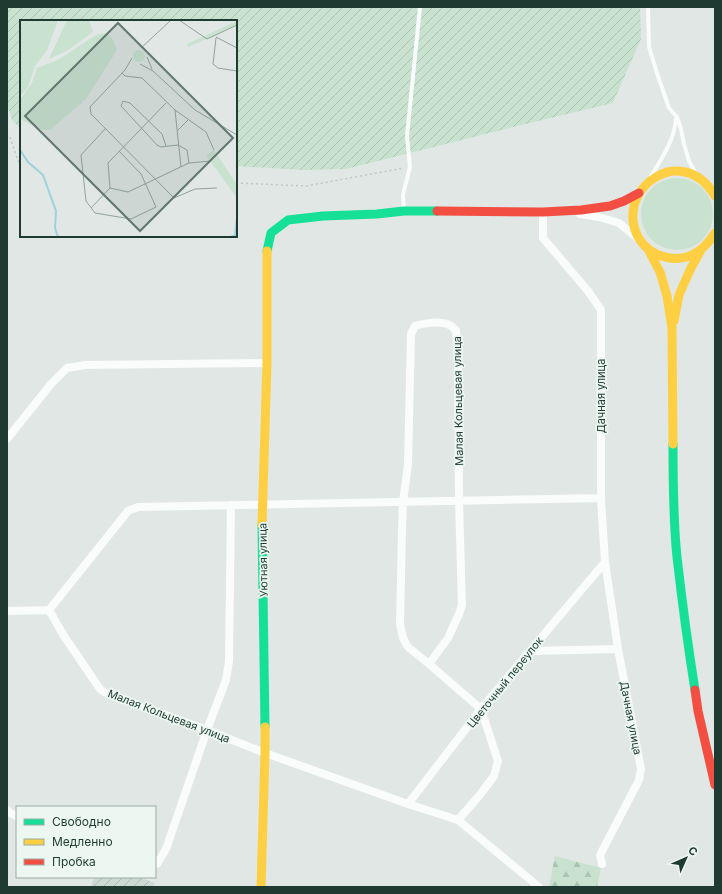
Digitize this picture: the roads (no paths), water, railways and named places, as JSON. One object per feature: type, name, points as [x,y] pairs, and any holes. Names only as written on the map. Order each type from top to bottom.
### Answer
[{"type":"street","points":[[404,211],[543,212],[600,208],[620,203],[638,193],[647,183],[660,174],[673,171],[685,172],[697,176],[714,192]]},
{"type":"street","points":[[638,193],[632,216],[634,227],[639,239]]},
{"type":"street","name":"Уютная улица","points":[[261,887],[265,753],[262,504],[267,363],[266,252],[271,233],[288,220],[323,216],[404,211]]},
{"type":"street","points":[[566,211],[599,217],[619,223],[639,239],[648,249],[660,272],[666,290],[672,328],[673,498],[677,556],[698,711],[715,785]]},
{"type":"street","name":"Дачная улица","points":[[543,212],[543,238],[601,310],[602,498],[605,562],[618,649],[641,769],[639,780],[600,855],[602,864]]},
{"type":"street","points":[[648,249],[670,259],[690,256],[702,249],[715,233]]},
{"type":"street","points":[[672,328],[679,295],[690,270],[702,249]]},
{"type":"street","name":"Малая Кольцевая улица","points":[[430,664],[448,638],[462,605],[457,338],[456,330],[450,325],[441,322],[423,323],[415,326],[411,334],[408,464],[403,502],[400,624],[403,638],[408,647],[430,664],[481,709]]},
{"type":"street","points":[[7,439],[51,384],[67,368],[85,365],[267,363]]},
{"type":"street","points":[[7,611],[49,610],[128,511],[138,507],[602,498]]},
{"type":"street","points":[[156,864],[166,849],[226,680],[229,661],[231,505]]},
{"type":"street","name":"Цветочный переулок","points":[[408,804],[481,709],[605,562]]},
{"type":"street","name":"Малая Кольцевая улица","points":[[49,610],[64,636],[100,689],[107,694],[207,730],[265,753],[408,804],[458,820],[538,887]]},
{"type":"street","points":[[530,651],[618,649]]},
{"type":"street","points":[[458,820],[494,776],[498,761],[481,709]]},
{"type":"street","points":[[7,810],[16,816]]},
{"type":"lane","points":[[404,211],[403,195],[410,167],[407,136],[420,7]]},
{"type":"lane","points":[[648,7],[649,47],[657,74],[670,108],[677,117],[689,161],[697,176]]},
{"type":"lane","points":[[647,183],[670,143],[677,117]]}]
